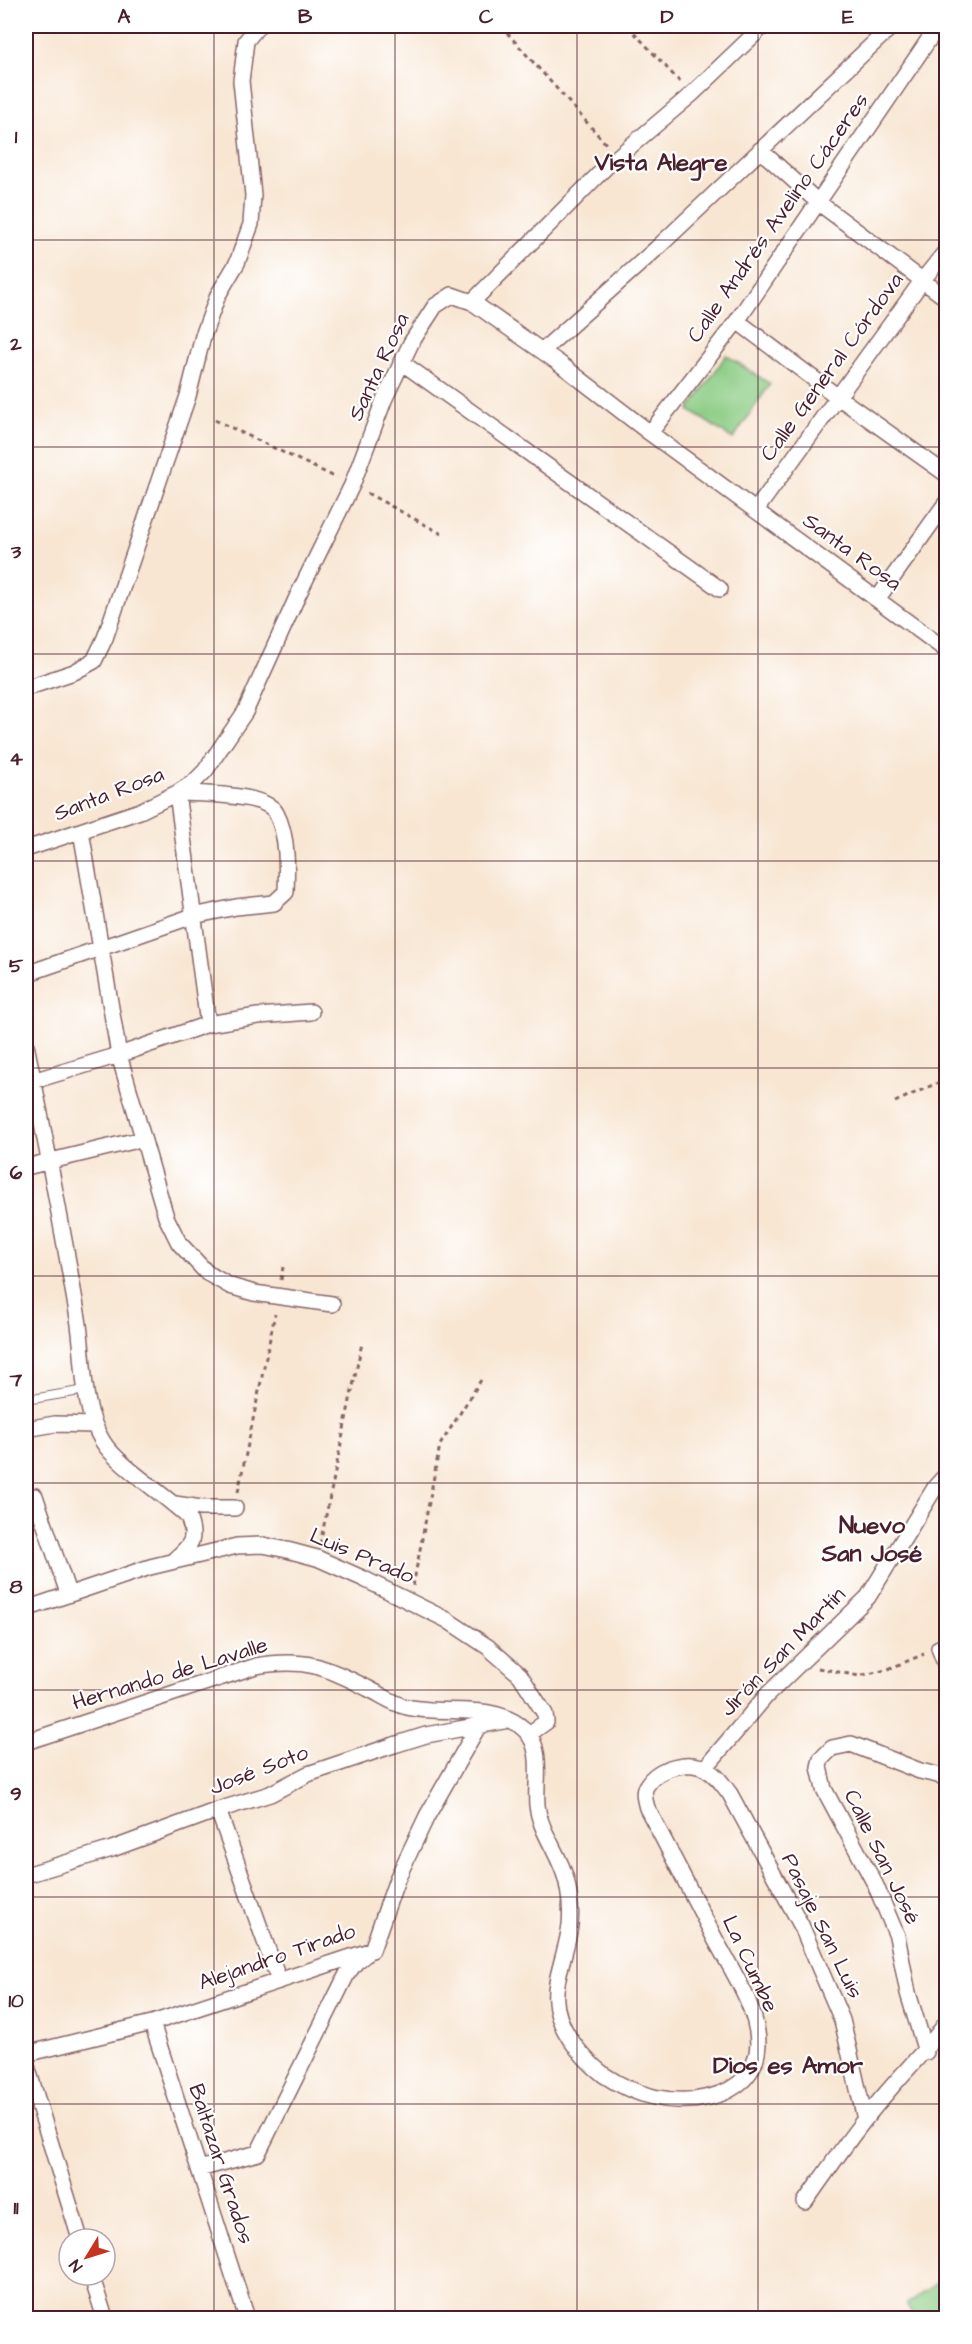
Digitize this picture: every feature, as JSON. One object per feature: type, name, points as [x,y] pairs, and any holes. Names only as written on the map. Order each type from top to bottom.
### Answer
[{"type":"street","points":[[26,688],[74,672],[94,661],[105,638],[188,396],[202,336],[218,295],[237,263],[251,224],[253,195],[242,81],[246,41],[258,26]]},
{"type":"street","points":[[472,302],[618,158],[692,94],[763,26]]},
{"type":"street","points":[[542,351],[656,249],[892,26]]},
{"type":"street","name":"Calle Andrés Avelino Cáceres","points":[[650,432],[737,321],[938,26]]},
{"type":"street","points":[[760,150],[819,203],[946,298]]},
{"type":"street","name":"Calle General Córdova","points":[[756,510],[946,251]]},
{"type":"street","name":"Santa Rosa","points":[[26,849],[140,811],[177,793],[194,782],[205,771],[245,712],[352,485],[401,362],[419,328],[435,306],[452,295],[472,302],[542,351],[946,650]]},
{"type":"street","points":[[737,321],[946,474]]},
{"type":"street","points":[[401,362],[720,589]]},
{"type":"street","points":[[878,598],[946,503]]},
{"type":"street","points":[[26,974],[193,916],[236,907],[273,903],[286,892],[284,839],[276,812],[267,804],[250,799],[177,793],[193,916],[208,1024]]},
{"type":"street","points":[[81,831],[119,1055],[141,1139],[166,1217],[179,1244],[207,1273],[230,1286],[254,1293],[332,1304]]},
{"type":"street","points":[[29,1082],[119,1055],[208,1024],[258,1016],[311,1012]]},
{"type":"street","points":[[26,1045],[29,1082],[49,1162],[79,1321],[86,1390],[94,1425],[104,1444],[116,1456],[188,1517],[193,1530],[191,1545],[172,1562]]},
{"type":"street","points":[[26,1167],[141,1139]]},
{"type":"street","points":[[26,1429],[55,1424],[94,1425]]},
{"type":"street","name":"Jirón San Martín","points":[[705,1768],[767,1695],[868,1597],[936,1486],[946,1475]]},
{"type":"street","points":[[35,1496],[68,1593]]},
{"type":"street","points":[[175,1504],[201,1508],[235,1508]]},
{"type":"street","name":"Luis Prado","points":[[26,1609],[68,1593],[172,1562],[237,1546],[263,1545],[316,1558],[447,1620],[489,1647],[520,1675],[547,1719],[529,1734]]},
{"type":"street","points":[[939,1648],[946,1666]]},
{"type":"street","name":"Hernando de Lavalle","points":[[26,1742],[256,1666],[279,1662],[311,1664],[332,1671],[405,1707],[476,1712],[513,1720],[529,1734]]},
{"type":"street","name":"José Soto","points":[[26,1875],[112,1849],[218,1810],[270,1794],[308,1774],[383,1748],[426,1735],[513,1720]]},
{"type":"street","name":"Alejandro Tirado","points":[[26,2054],[152,2023],[372,1950],[397,1879],[427,1816],[479,1725]]},
{"type":"street","name":"La Cumbe","points":[[529,1734],[537,1760],[537,1803],[540,1822],[561,1866],[568,1897],[569,1931],[556,1983],[556,2011],[560,2023],[577,2049],[602,2073],[631,2090],[663,2099],[683,2101],[703,2099],[742,2083],[750,2074],[758,2045],[749,2006],[647,1808],[644,1796],[646,1785],[661,1772],[683,1765],[705,1768]]},
{"type":"street","name":"Calle San José","points":[[926,2052],[908,1993],[897,1936],[874,1884],[820,1779],[819,1767],[821,1759],[832,1748],[851,1744],[920,1772],[946,1777]]},
{"type":"street","name":"Pasaje San Luis","points":[[705,1768],[718,1777],[730,1794],[801,1925],[842,2020],[865,2119]]},
{"type":"street","points":[[218,1810],[279,1981]]},
{"type":"street","points":[[199,2169],[258,2153],[347,1974],[356,1962],[372,1950]]},
{"type":"street","name":"Baltazar Grados","points":[[152,2023],[247,2319]]},
{"type":"street","points":[[805,2202],[865,2119],[889,2089],[926,2052],[946,2023]]},
{"type":"street","points":[[26,2063],[76,2227]]},
{"type":"street","points":[[95,2287],[105,2319]]},
{"type":"lane","points":[[26,1400],[86,1390]]},
{"type":"path","points":[[501,26],[618,158]]},
{"type":"path","points":[[628,26],[692,94]]},
{"type":"path","points":[[215,420],[352,485],[442,534]]},
{"type":"path","points":[[894,1102],[946,1079]]},
{"type":"path","points":[[235,1508],[283,1268]]},
{"type":"path","points":[[316,1558],[362,1343]]},
{"type":"path","points":[[410,1601],[441,1445],[481,1380]]},
{"type":"path","points":[[799,1665],[859,1676],[886,1670],[939,1648]]},
{"type":"green space","points":[[726,355],[770,384],[733,439],[689,410]]},
{"type":"green space","points":[[946,2276],[946,2318],[916,2318],[906,2305]]},
{"type":"district","name":"Vista Alegre","points":[[661,163]]},
{"type":"district","name":"Nuevo San José","points":[[872,1540]]},
{"type":"district","name":"Dios es Amor","points":[[788,2066]]}]
